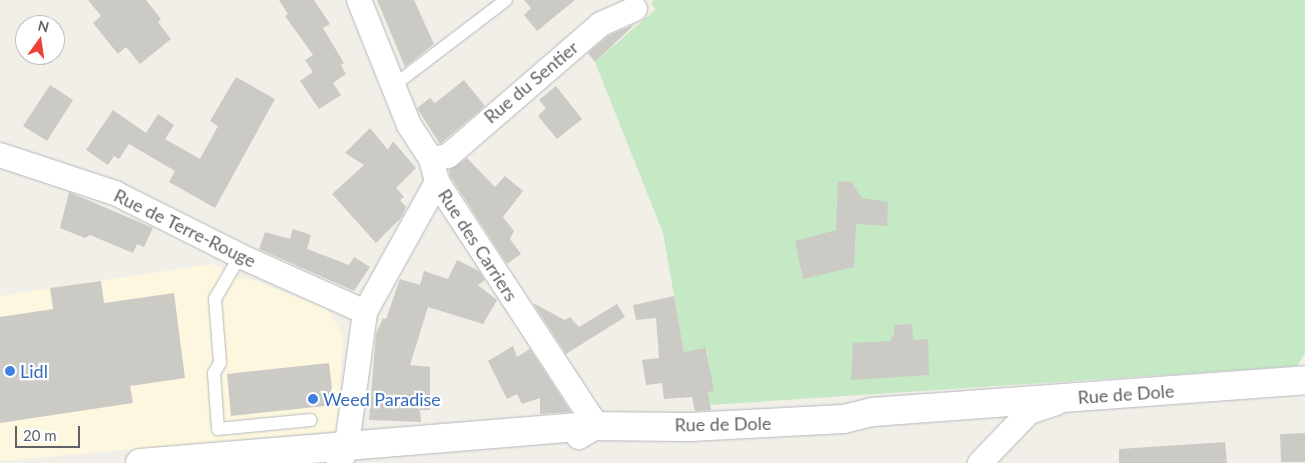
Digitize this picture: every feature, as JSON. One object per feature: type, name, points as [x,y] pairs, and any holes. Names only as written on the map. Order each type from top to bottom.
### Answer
[{"type":"main road","name":"Rue de Dole","points":[[349,454],[590,426],[690,427],[844,419],[873,412],[1305,380]]},
{"type":"main road","name":"Rue de Dole","points":[[140,463],[349,454],[485,451],[1021,421],[1305,398]]},
{"type":"street","name":"Rue des Carriers","points":[[359,0],[409,125],[431,159],[436,182],[588,412],[590,426]]},
{"type":"street","name":"Rue du Sentier","points":[[431,159],[448,156],[601,24],[635,9]]},
{"type":"street","name":"Rue de Terre-Rouge","points":[[0,155],[115,193],[240,256],[366,312]]},
{"type":"street","points":[[349,454],[366,312],[436,182]]},
{"type":"street","points":[[980,463],[1021,421],[1040,407],[1087,397]]},
{"type":"street","points":[[485,451],[490,443],[580,437],[590,426]]},
{"type":"street","points":[[246,463],[294,456]]},
{"type":"lane","points":[[393,86],[506,0]]},
{"type":"lane","points":[[240,256],[215,299],[220,363],[214,373],[218,429],[311,420]]},
{"type":"shaded area","points":[[212,264],[240,278],[250,279],[327,309],[343,335],[337,431],[0,461],[0,296]]},
{"type":"green space","points":[[654,0],[1305,0],[1305,353],[1297,366],[710,405],[708,392],[713,391],[707,349],[684,352],[663,233],[595,62],[656,9],[651,4]]},
{"type":"building","points":[[88,0],[146,0],[161,19],[158,22],[171,39],[140,64],[126,47],[118,54],[93,23],[101,16]]},
{"type":"building","points":[[279,0],[314,0],[330,24],[323,28],[344,63],[341,65],[346,74],[333,83],[341,95],[319,109],[300,81],[313,72],[305,60],[313,55],[285,16],[288,14]]},
{"type":"building","points":[[377,0],[414,0],[434,44],[405,67]]},
{"type":"building","points":[[524,0],[575,0],[537,31],[524,15],[531,8]]},
{"type":"building","points":[[635,24],[595,62],[588,53],[608,36]]},
{"type":"building","points":[[236,77],[275,99],[215,208],[169,182],[175,171],[129,144],[119,159],[114,156],[108,165],[86,150],[113,110],[146,133],[158,114],[174,125],[165,139],[200,159],[218,126],[210,121]]},
{"type":"building","points":[[464,80],[485,106],[440,144],[417,108],[430,98],[435,103]]},
{"type":"building","points":[[50,85],[73,100],[47,141],[23,126]]},
{"type":"building","points":[[556,86],[582,119],[557,139],[538,116],[546,108],[539,100]]},
{"type":"building","points":[[370,128],[388,150],[393,141],[416,168],[396,188],[404,197],[400,200],[406,207],[402,217],[376,243],[332,194],[364,165],[345,153]]},
{"type":"building","points":[[467,158],[495,187],[505,176],[523,191],[503,217],[514,231],[510,239],[521,254],[507,264],[450,176],[449,170]]},
{"type":"building","points":[[838,181],[851,182],[862,198],[888,202],[887,226],[856,224],[854,267],[803,279],[795,241],[836,230]]},
{"type":"building","points":[[69,192],[153,228],[144,247],[137,244],[133,253],[90,235],[85,238],[60,228]]},
{"type":"building","points":[[293,229],[311,235],[307,249],[349,265],[354,257],[370,267],[354,291],[259,249],[265,232],[290,239]]},
{"type":"building","points":[[457,260],[479,271],[485,280],[478,285],[497,300],[483,324],[428,307],[410,365],[430,367],[430,410],[420,410],[421,422],[369,420],[376,334],[383,318],[386,319],[400,279],[420,285],[424,271],[448,279]]},
{"type":"building","points":[[101,281],[104,303],[174,293],[185,378],[130,386],[133,403],[0,423],[0,317],[53,309],[50,288]]},
{"type":"building","points":[[674,296],[684,352],[706,348],[714,391],[708,392],[711,410],[695,411],[692,397],[664,399],[662,383],[646,385],[642,360],[659,358],[656,318],[636,320],[633,305]]},
{"type":"building","points":[[533,303],[565,320],[570,317],[579,327],[617,304],[625,317],[566,354]]},
{"type":"building","points":[[912,324],[913,340],[928,339],[929,375],[851,380],[853,343],[891,341],[891,336],[894,337],[894,325]]},
{"type":"building","points":[[513,346],[517,357],[530,349],[571,412],[540,414],[540,398],[522,404],[517,394],[507,399],[488,361]]},
{"type":"building","points":[[329,363],[334,405],[231,416],[227,374]]},
{"type":"building","points":[[1305,433],[1305,462],[1281,462],[1280,434]]},
{"type":"building","points":[[1225,442],[1227,463],[1119,463],[1119,449]]},
{"type":"place","name":"Lidl","points":[[10,371]]},
{"type":"place","name":"Weed Paradise","points":[[313,399]]}]
